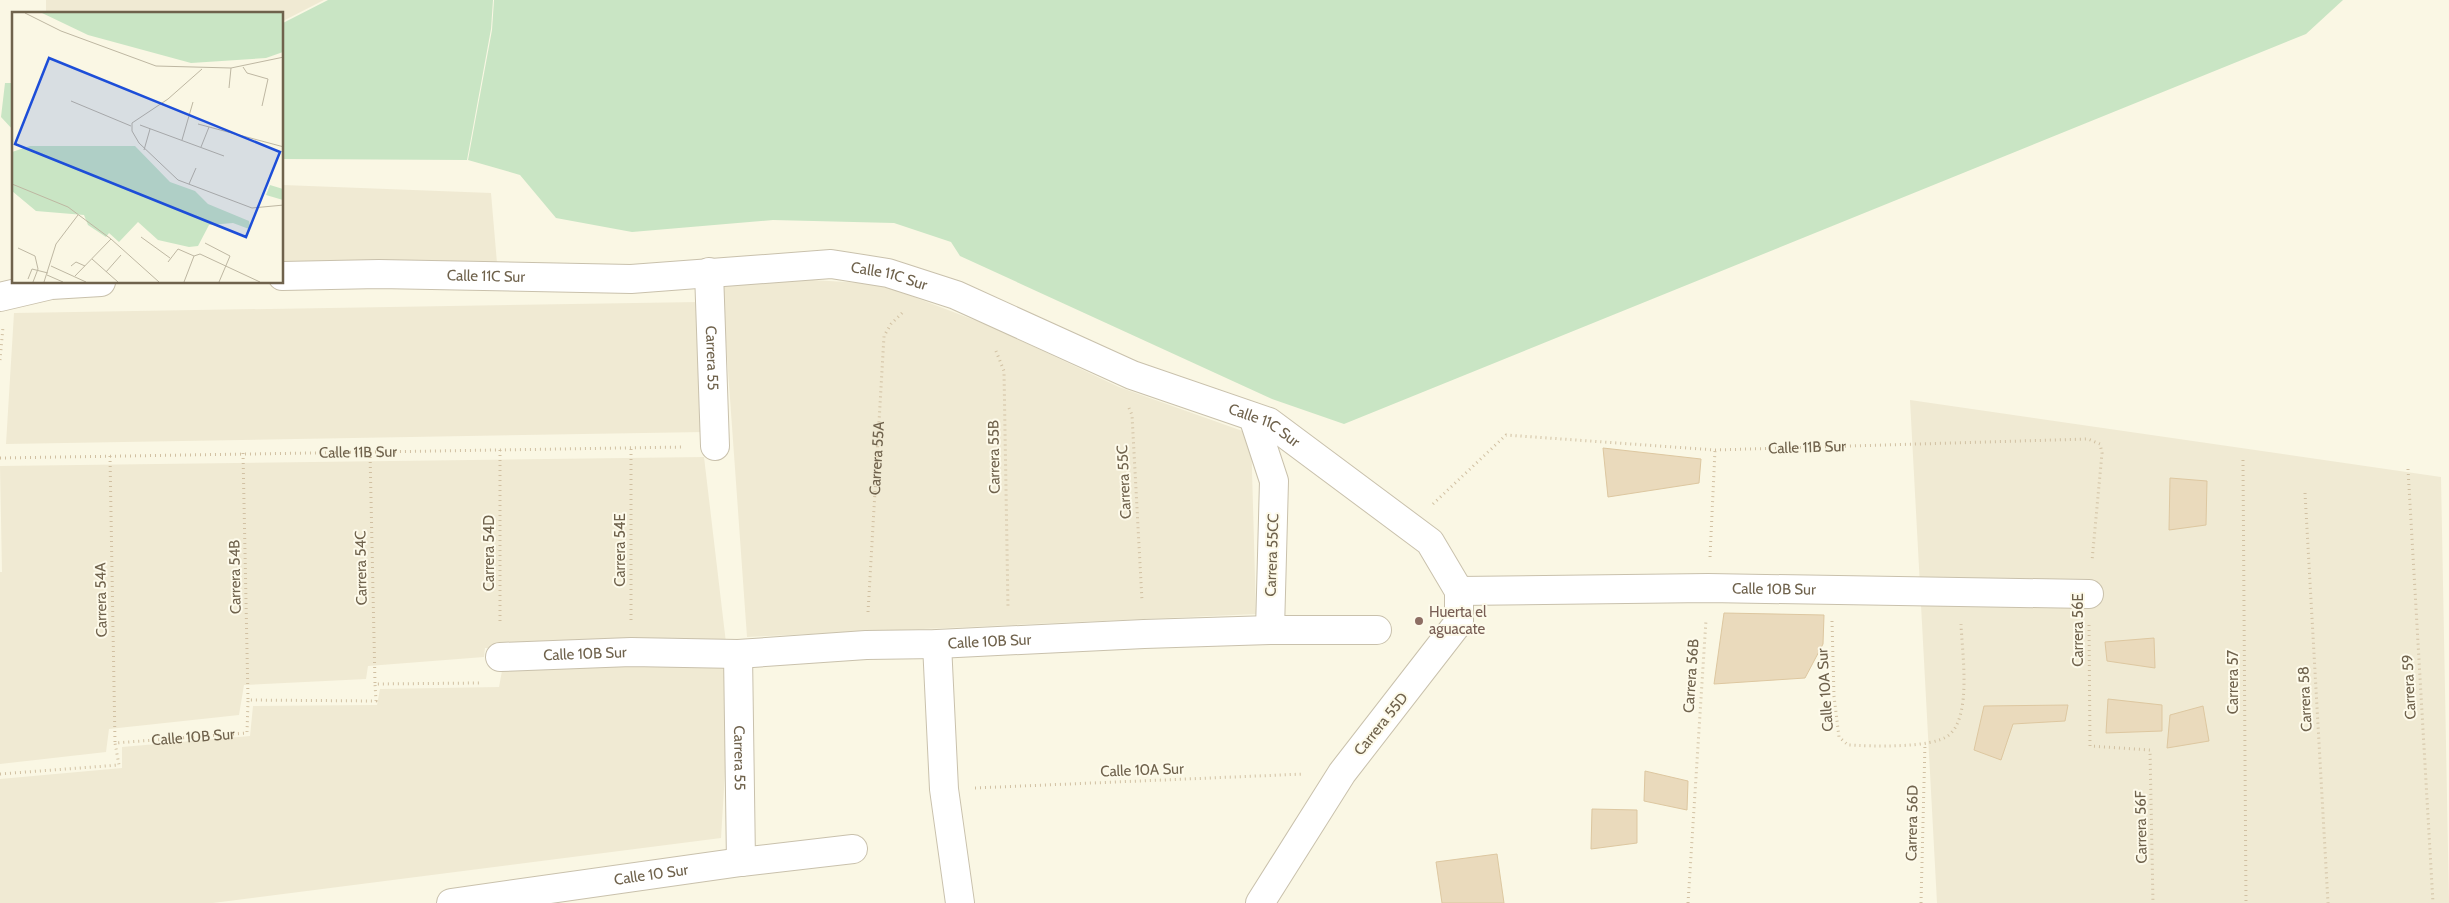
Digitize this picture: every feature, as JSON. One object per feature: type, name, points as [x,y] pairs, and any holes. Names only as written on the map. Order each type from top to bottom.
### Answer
[{"type":"street","name":"Calle 11C Sur","points":[[284,276],[379,274],[631,279],[831,264],[888,273],[964,299],[1132,375],[1269,422],[1420,534]]},
{"type":"street","name":"Carrera 55","points":[[709,272],[715,446]]},
{"type":"street","points":[[3,296],[51,285],[68,284]]},
{"type":"street","name":"Carrera 55CC","points":[[1253,417],[1274,481],[1270,630]]},
{"type":"street","name":"Carrera 55CC","points":[[1274,481],[1295,440]]},
{"type":"street","points":[[1420,534],[1459,591]]},
{"type":"street","name":"Calle 10B Sur","points":[[1459,591],[1708,588],[2089,594]]},
{"type":"street","name":"Carrera 55D","points":[[1260,903],[1342,773],[1459,622],[1459,591]]},
{"type":"street","name":"Calle 10B Sur","points":[[500,656],[632,652],[738,654],[866,645],[937,644],[1144,634],[1270,630],[1377,630]]},
{"type":"street","points":[[937,644],[944,789],[960,903]]},
{"type":"street","name":"Carrera 55","points":[[738,654],[741,862]]},
{"type":"street","name":"Calle 10 Sur","points":[[451,903],[741,862],[853,849]]},
{"type":"path","name":"Carrera 55A","points":[[866,645],[884,336],[890,324],[904,312],[917,282]]},
{"type":"path","name":"Carrera 55B","points":[[990,346],[998,352],[1004,371],[1009,641]]},
{"type":"path","name":"Carrera 55C","points":[[1128,406],[1132,415],[1144,634]]},
{"type":"path","name":"Calle 11B Sur","points":[[1420,534],[1506,435],[1714,450],[2088,439],[2100,444],[2102,453]]},
{"type":"path","name":"Calle 11B Sur","points":[[0,458],[715,446]]},
{"type":"path","name":"Carrera 54E","points":[[632,448],[632,652]]},
{"type":"path","name":"Carrera 54D","points":[[500,450],[500,656]]},
{"type":"path","name":"Carrera 56B","points":[[1688,903],[1708,588],[1714,450]]},
{"type":"path","name":"Carrera 54C","points":[[370,452],[375,684]]},
{"type":"path","name":"Carrera 54B","points":[[243,453],[248,700]]},
{"type":"path","name":"Carrera 56E","points":[[2102,453],[2089,594],[2090,746],[2150,750]]},
{"type":"path","name":"Carrera 54A","points":[[110,456],[115,744]]},
{"type":"path","name":"Carrera 57","points":[[2243,460],[2246,903]]},
{"type":"path","name":"Carrera 59","points":[[2408,469],[2433,903]]},
{"type":"path","name":"Carrera 58","points":[[2305,493],[2328,903]]},
{"type":"path","name":"Calle 10A Sur","points":[[1832,590],[1834,696],[1839,736],[1848,745],[1888,746],[1924,743],[1948,736],[1957,725],[1964,700],[1960,592]]},
{"type":"path","points":[[248,700],[376,701],[375,684],[498,683],[500,656]]},
{"type":"path","name":"Calle 10B Sur","points":[[115,744],[247,733],[248,700]]},
{"type":"path","name":"Carrera 56D","points":[[1921,903],[1924,743]]},
{"type":"path","points":[[0,774],[120,765],[115,744]]},
{"type":"path","name":"Carrera 56F","points":[[2150,750],[2154,903]]},
{"type":"path","name":"Calle 10A Sur","points":[[944,789],[1342,773]]},
{"type":"shaded area","points":[[46,0],[324,0],[284,20],[284,12],[46,12]]},
{"type":"shaded area","points":[[284,185],[491,193],[497,263],[284,265]]},
{"type":"shaded area","points":[[812,280],[880,284],[990,326],[1119,387],[1251,434],[1256,614],[747,637],[722,286]]},
{"type":"shaded area","points":[[699,302],[704,432],[6,444],[14,313]]},
{"type":"shaded area","points":[[1910,400],[2441,477],[2449,903],[1937,903]]},
{"type":"shaded area","points":[[704,457],[726,643],[485,648],[484,657],[368,666],[366,679],[244,685],[239,715],[109,729],[106,752],[0,764],[0,572],[2,572],[0,466]]},
{"type":"shaded area","points":[[732,658],[721,838],[213,903],[0,903],[0,779],[122,768],[122,747],[250,736],[253,706],[377,705],[380,689],[499,687],[504,660]]},
{"type":"green space","points":[[328,0],[493,0],[491,29],[467,160],[284,159],[284,22]]},
{"type":"green space","points":[[494,0],[2343,0],[2306,34],[1344,424],[1272,399],[960,256],[951,242],[894,223],[773,220],[632,232],[556,218],[520,175],[468,160],[492,30]]},
{"type":"green space","points":[[5,83],[12,83],[12,129],[1,117]]},
{"type":"building","points":[[1603,448],[1701,459],[1699,483],[1608,497]]},
{"type":"building","points":[[2170,478],[2207,481],[2206,525],[2169,530]]},
{"type":"building","points":[[1724,613],[1824,615],[1823,644],[1805,678],[1714,684]]},
{"type":"building","points":[[2154,638],[2155,668],[2107,661],[2105,642]]},
{"type":"building","points":[[2108,699],[2162,705],[2162,731],[2106,733]]},
{"type":"building","points":[[2068,705],[2065,721],[2013,724],[2001,760],[1974,750],[1984,706]]},
{"type":"building","points":[[2203,706],[2209,741],[2167,748],[2170,715]]},
{"type":"building","points":[[1645,771],[1688,781],[1687,810],[1644,801]]},
{"type":"building","points":[[1592,809],[1637,810],[1637,843],[1591,849]]},
{"type":"building","points":[[1497,854],[1504,903],[1442,903],[1436,862]]},
{"type":"place","name":"Huerta el aguacate","points":[[1419,621]]}]
